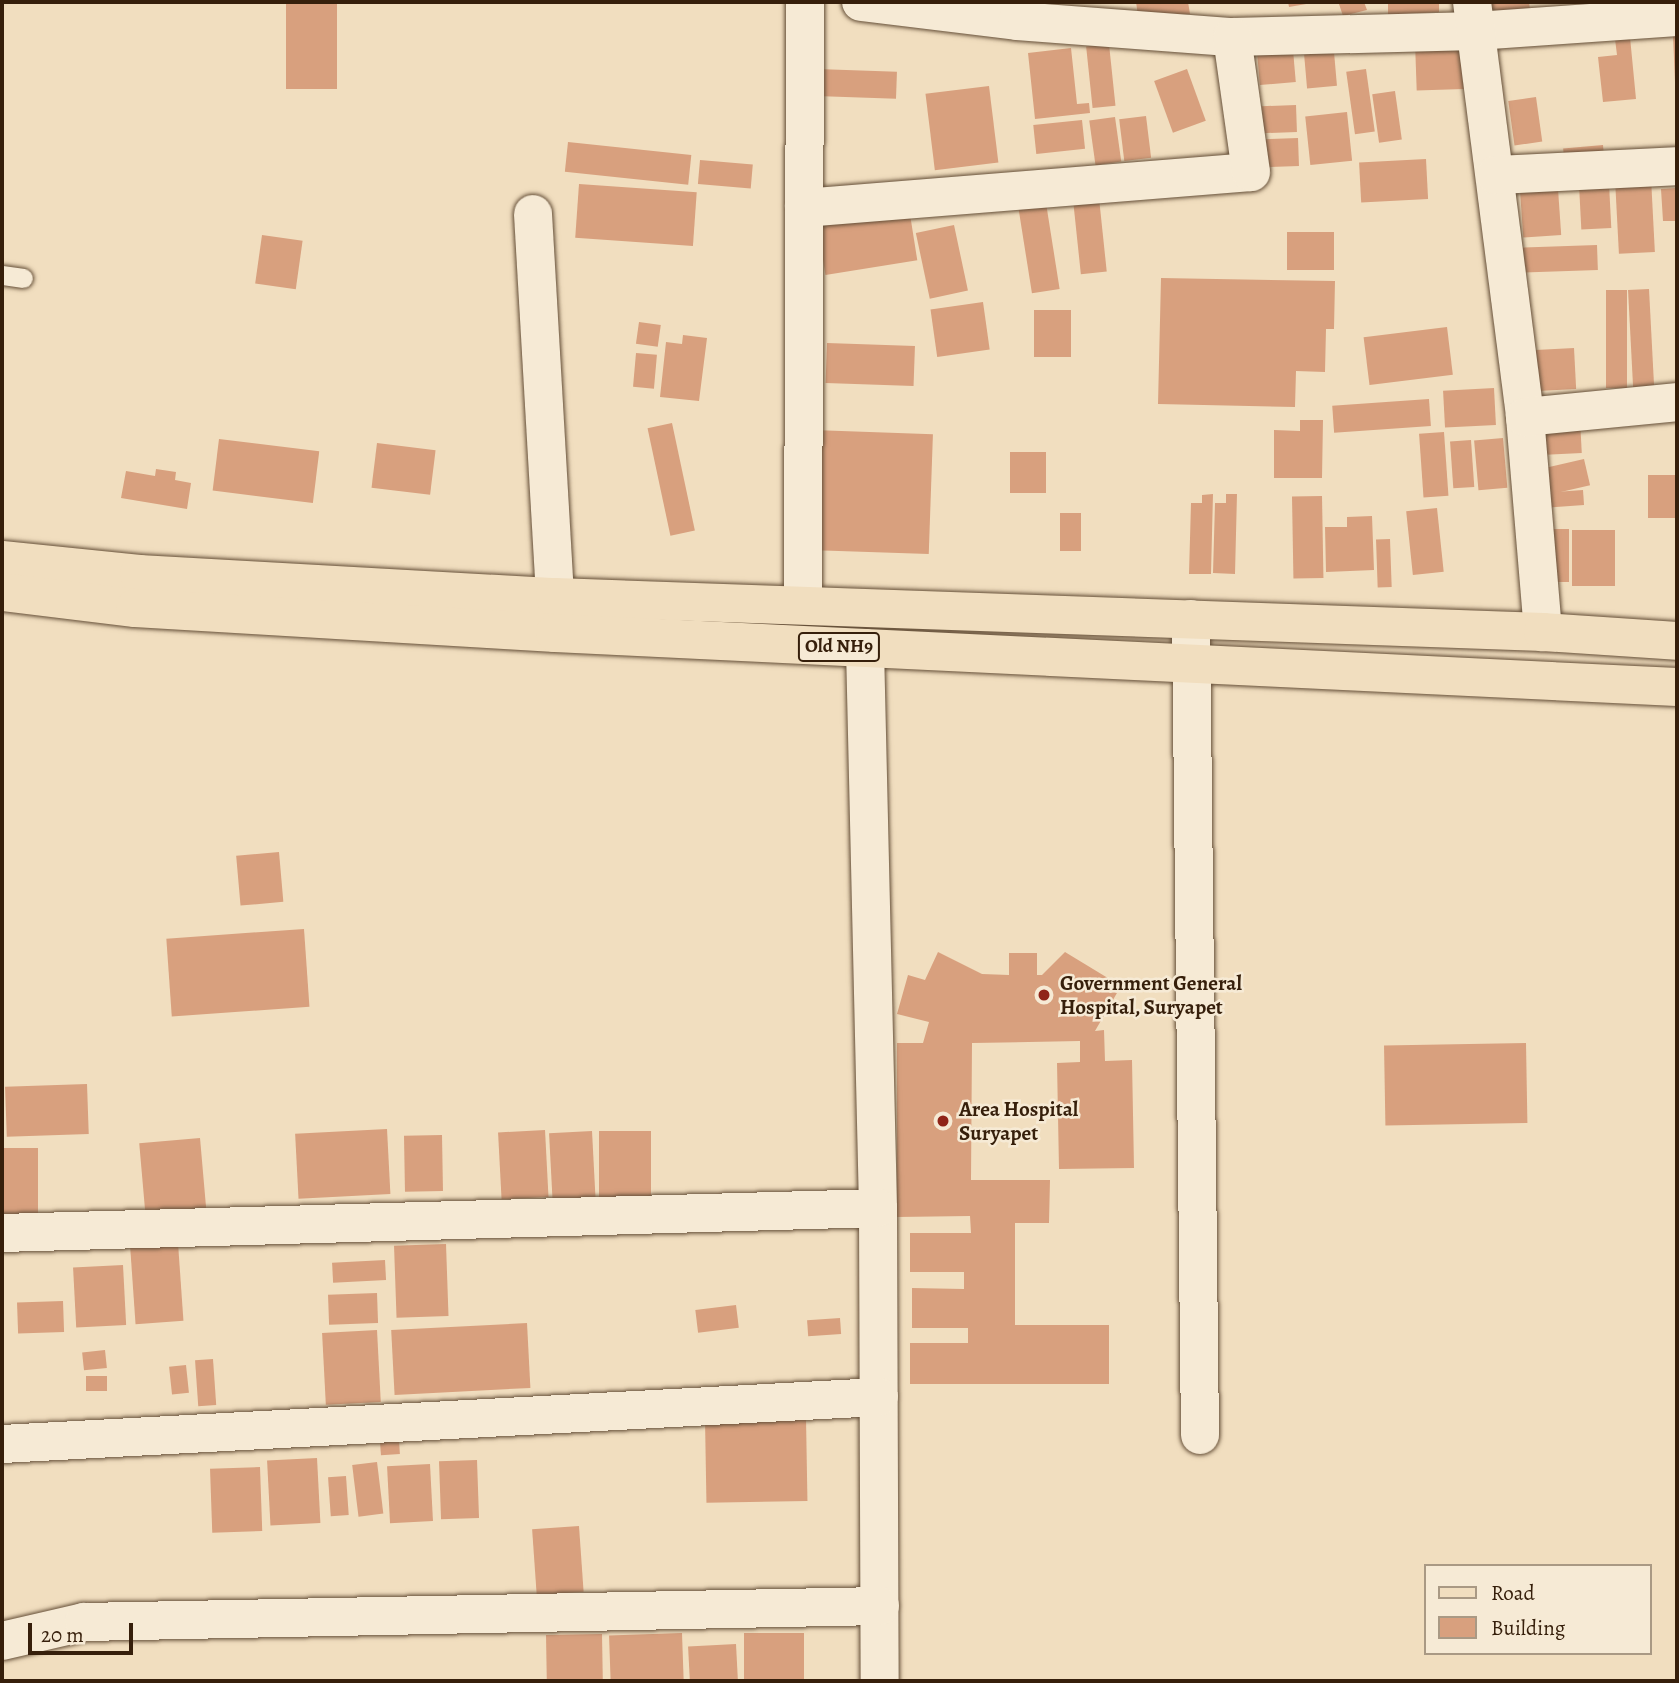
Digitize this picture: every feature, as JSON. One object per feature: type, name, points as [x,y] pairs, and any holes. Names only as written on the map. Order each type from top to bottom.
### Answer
[{"type":"main road","name":"Old NH9","points":[[2,559],[139,574],[555,597],[1543,632],[1677,641]]},
{"type":"main road","name":"Old NH9","points":[[2,592],[135,608],[865,648],[1677,687]]},
{"type":"street","points":[[803,604],[806,2]]},
{"type":"street","points":[[875,3],[1231,37],[1474,16],[1677,17]]},
{"type":"street","points":[[1474,16],[1525,417],[1543,632]]},
{"type":"street","points":[[804,208],[1251,172],[1231,37]]},
{"type":"street","points":[[1496,175],[1677,166]]},
{"type":"street","points":[[533,214],[555,597]]},
{"type":"street","points":[[1525,417],[1677,402]]},
{"type":"street","points":[[1191,619],[1188,664],[1200,1434]]},
{"type":"street","points":[[865,648],[878,1208],[880,1681]]},
{"type":"street","points":[[2,1233],[878,1208]]},
{"type":"street","points":[[2,1444],[879,1397]]},
{"type":"street","points":[[2,1640],[84,1622],[880,1606]]},
{"type":"lane","points":[[2,275],[23,278]]},
{"type":"building","points":[[286,2],[337,2],[337,89],[286,89]]},
{"type":"building","points":[[1136,2],[1188,2],[1190,14],[1139,22]]},
{"type":"building","points":[[1288,2],[1312,2],[1312,3],[1289,7]]},
{"type":"building","points":[[1364,2],[1367,10],[1343,16],[1339,4]]},
{"type":"building","points":[[1388,2],[1439,2],[1439,12],[1388,15]]},
{"type":"building","points":[[1473,2],[1529,2],[1530,10],[1475,19]]},
{"type":"building","points":[[1673,35],[1677,35],[1677,82],[1675,82]]},
{"type":"building","points":[[1630,37],[1636,99],[1603,102],[1598,57],[1617,55],[1615,39]]},
{"type":"building","points":[[1462,41],[1464,89],[1417,91],[1415,43]]},
{"type":"building","points":[[1109,44],[1115,106],[1093,108],[1086,46]]},
{"type":"building","points":[[1071,48],[1077,104],[1089,103],[1090,113],[1035,119],[1028,53]]},
{"type":"building","points":[[1293,50],[1296,82],[1260,85],[1257,53]]},
{"type":"building","points":[[1334,52],[1337,86],[1307,88],[1304,55]]},
{"type":"building","points":[[817,69],[897,72],[896,99],[816,96]]},
{"type":"building","points":[[1187,69],[1206,121],[1173,133],[1154,81]]},
{"type":"building","points":[[1366,69],[1375,131],[1355,134],[1346,72]]},
{"type":"building","points":[[989,86],[998,162],[935,170],[925,94]]},
{"type":"building","points":[[1395,91],[1402,140],[1379,143],[1372,94]]},
{"type":"building","points":[[1536,97],[1542,142],[1515,145],[1508,101]]},
{"type":"building","points":[[1296,105],[1297,132],[1263,133],[1262,106]]},
{"type":"building","points":[[1347,112],[1352,161],[1310,165],[1305,116]]},
{"type":"building","points":[[1146,116],[1151,158],[1124,161],[1119,119]]},
{"type":"building","points":[[1115,117],[1121,162],[1096,165],[1089,121]]},
{"type":"building","points":[[1082,120],[1085,149],[1036,154],[1033,125]]},
{"type":"building","points":[[1298,138],[1299,166],[1264,167],[1263,139]]},
{"type":"building","points":[[568,142],[691,155],[688,185],[565,172]]},
{"type":"building","points":[[1603,145],[1605,167],[1565,170],[1563,148]]},
{"type":"building","points":[[1426,159],[1428,199],[1361,202],[1359,163]]},
{"type":"building","points":[[700,160],[753,165],[751,189],[698,184]]},
{"type":"building","points":[[1651,178],[1655,252],[1619,254],[1615,180]]},
{"type":"building","points":[[579,184],[697,192],[693,246],[575,238]]},
{"type":"building","points":[[1609,184],[1611,228],[1581,230],[1579,186]]},
{"type":"building","points":[[1677,188],[1677,221],[1663,221],[1661,189]]},
{"type":"building","points":[[1558,189],[1561,235],[1523,238],[1520,192]]},
{"type":"building","points":[[1099,198],[1107,272],[1081,274],[1073,201]]},
{"type":"building","points":[[1046,203],[1060,289],[1032,293],[1018,207]]},
{"type":"building","points":[[909,208],[917,260],[825,275],[817,223]]},
{"type":"building","points":[[954,225],[968,291],[930,299],[916,233]]},
{"type":"building","points":[[1287,232],[1334,232],[1334,270],[1287,270]]},
{"type":"building","points":[[262,235],[303,241],[296,289],[255,284]]},
{"type":"building","points":[[1597,245],[1598,270],[1521,273],[1520,248]]},
{"type":"building","points":[[1161,278],[1335,281],[1334,329],[1326,329],[1325,372],[1296,371],[1295,407],[1158,404]]},
{"type":"building","points":[[1649,289],[1654,386],[1633,387],[1628,290]]},
{"type":"building","points":[[1606,290],[1627,290],[1627,388],[1606,388]]},
{"type":"building","points":[[983,302],[990,350],[937,357],[931,309]]},
{"type":"building","points":[[1034,310],[1071,310],[1071,357],[1034,357]]},
{"type":"building","points":[[639,322],[661,325],[658,347],[636,344]]},
{"type":"building","points":[[1447,327],[1453,375],[1369,385],[1364,337]]},
{"type":"building","points":[[683,335],[707,338],[699,401],[660,397],[666,342],[682,344]]},
{"type":"building","points":[[827,343],[915,346],[914,386],[826,383]]},
{"type":"building","points":[[1574,348],[1576,389],[1528,391],[1526,351]]},
{"type":"building","points":[[636,353],[657,355],[654,389],[633,387]]},
{"type":"building","points":[[1494,388],[1496,425],[1445,428],[1443,391]]},
{"type":"building","points":[[1429,399],[1431,426],[1334,433],[1332,406]]},
{"type":"building","points":[[1580,419],[1582,453],[1536,455],[1534,421]]},
{"type":"building","points":[[1300,420],[1323,420],[1322,478],[1274,478],[1274,430],[1300,431]]},
{"type":"building","points":[[672,423],[695,531],[670,536],[648,428]]},
{"type":"building","points":[[813,430],[933,434],[929,554],[809,550]]},
{"type":"building","points":[[1444,432],[1448,496],[1424,498],[1419,434]]},
{"type":"building","points":[[1503,438],[1507,488],[1478,490],[1474,441]]},
{"type":"building","points":[[219,439],[319,451],[313,503],[213,491]]},
{"type":"building","points":[[1471,440],[1474,487],[1453,488],[1450,441]]},
{"type":"building","points":[[377,443],[436,450],[430,495],[372,488]]},
{"type":"building","points":[[1010,452],[1046,452],[1046,493],[1010,493]]},
{"type":"building","points":[[1584,459],[1590,485],[1543,496],[1537,470]]},
{"type":"building","points":[[156,469],[176,472],[175,480],[191,483],[187,509],[121,498],[126,471],[155,476]]},
{"type":"building","points":[[1648,475],[1677,475],[1677,518],[1648,518]]},
{"type":"building","points":[[1583,490],[1584,505],[1549,507],[1548,492]]},
{"type":"building","points":[[1213,494],[1211,574],[1189,574],[1191,503],[1202,503],[1202,495]]},
{"type":"building","points":[[1226,494],[1237,494],[1235,574],[1213,573],[1215,503],[1226,503]]},
{"type":"building","points":[[1322,496],[1323,578],[1293,579],[1292,497]]},
{"type":"building","points":[[1437,508],[1444,572],[1413,575],[1406,511]]},
{"type":"building","points":[[1060,513],[1081,513],[1081,551],[1060,551]]},
{"type":"building","points":[[1372,516],[1374,570],[1326,572],[1325,527],[1347,527],[1347,517]]},
{"type":"building","points":[[1548,529],[1569,529],[1569,582],[1548,582]]},
{"type":"building","points":[[1572,530],[1615,530],[1615,586],[1572,586]]},
{"type":"building","points":[[1376,539],[1390,539],[1392,587],[1378,587]]},
{"type":"building","points":[[279,852],[283,902],[241,906],[236,856]]},
{"type":"building","points":[[304,929],[309,1007],[172,1016],[166,939]]},
{"type":"building","points":[[938,952],[982,974],[1009,975],[1009,953],[1037,953],[1037,975],[1042,975],[1065,952],[1121,986],[1095,1031],[1104,1030],[1105,1061],[1132,1060],[1134,1168],[1059,1169],[1057,1063],[1080,1062],[1080,1041],[972,1043],[971,1180],[1050,1180],[1049,1223],[1015,1223],[1015,1325],[1109,1325],[1109,1384],[910,1384],[910,1343],[968,1343],[968,1328],[912,1328],[912,1288],[964,1289],[964,1272],[910,1272],[910,1233],[971,1233],[970,1216],[897,1217],[897,1043],[923,1043],[929,1022],[897,1014],[908,975],[925,980]]},
{"type":"building","points":[[1526,1043],[1527,1123],[1385,1125],[1384,1045]]},
{"type":"building","points":[[87,1084],[89,1134],[7,1137],[5,1087]]},
{"type":"building","points":[[387,1129],[390,1194],[299,1199],[295,1134]]},
{"type":"building","points":[[545,1130],[549,1197],[502,1199],[498,1132]]},
{"type":"building","points":[[592,1131],[596,1200],[553,1202],[549,1133]]},
{"type":"building","points":[[599,1131],[651,1131],[651,1204],[599,1204]]},
{"type":"building","points":[[442,1135],[443,1191],[405,1192],[404,1136]]},
{"type":"building","points":[[200,1138],[206,1210],[146,1215],[139,1143]]},
{"type":"building","points":[[2,1148],[38,1148],[38,1220],[2,1220]]},
{"type":"building","points":[[178,1243],[183,1321],[136,1324],[130,1246]]},
{"type":"building","points":[[446,1244],[449,1316],[397,1318],[394,1246]]},
{"type":"building","points":[[385,1260],[386,1280],[333,1283],[332,1263]]},
{"type":"building","points":[[123,1265],[126,1325],[76,1328],[73,1268]]},
{"type":"building","points":[[377,1293],[378,1323],[329,1325],[328,1295]]},
{"type":"building","points":[[63,1301],[64,1332],[18,1334],[17,1303]]},
{"type":"building","points":[[736,1305],[739,1328],[698,1333],[695,1310]]},
{"type":"building","points":[[840,1318],[841,1334],[808,1336],[807,1320]]},
{"type":"building","points":[[527,1323],[530,1388],[395,1395],[391,1330]]},
{"type":"building","points":[[377,1330],[381,1402],[326,1405],[322,1333]]},
{"type":"building","points":[[105,1350],[107,1368],[84,1370],[82,1352]]},
{"type":"building","points":[[213,1359],[216,1405],[198,1406],[195,1360]]},
{"type":"building","points":[[186,1365],[189,1393],[172,1395],[169,1367]]},
{"type":"building","points":[[86,1376],[107,1376],[107,1391],[86,1391]]},
{"type":"building","points":[[806,1418],[807,1501],[706,1503],[705,1420]]},
{"type":"building","points":[[399,1441],[400,1454],[381,1455],[380,1442]]},
{"type":"building","points":[[317,1458],[320,1523],[270,1526],[267,1461]]},
{"type":"building","points":[[477,1460],[479,1518],[441,1519],[439,1461]]},
{"type":"building","points":[[377,1462],[383,1514],[359,1517],[352,1465]]},
{"type":"building","points":[[430,1464],[433,1521],[390,1523],[387,1466]]},
{"type":"building","points":[[260,1467],[262,1531],[212,1533],[210,1469]]},
{"type":"building","points":[[346,1476],[349,1515],[331,1516],[328,1477]]},
{"type":"building","points":[[579,1526],[584,1592],[537,1595],[532,1529]]},
{"type":"building","points":[[682,1633],[684,1681],[611,1681],[609,1636]]},
{"type":"building","points":[[744,1633],[804,1633],[804,1681],[744,1681]]},
{"type":"building","points":[[602,1634],[603,1681],[547,1681],[546,1635]]},
{"type":"building","points":[[736,1644],[738,1681],[690,1681],[688,1647]]},
{"type":"place","name":"Government General Hospital, Suryapet","points":[[1044,995]]},
{"type":"place","name":"Area Hospital Suryapet","points":[[943,1121]]}]
